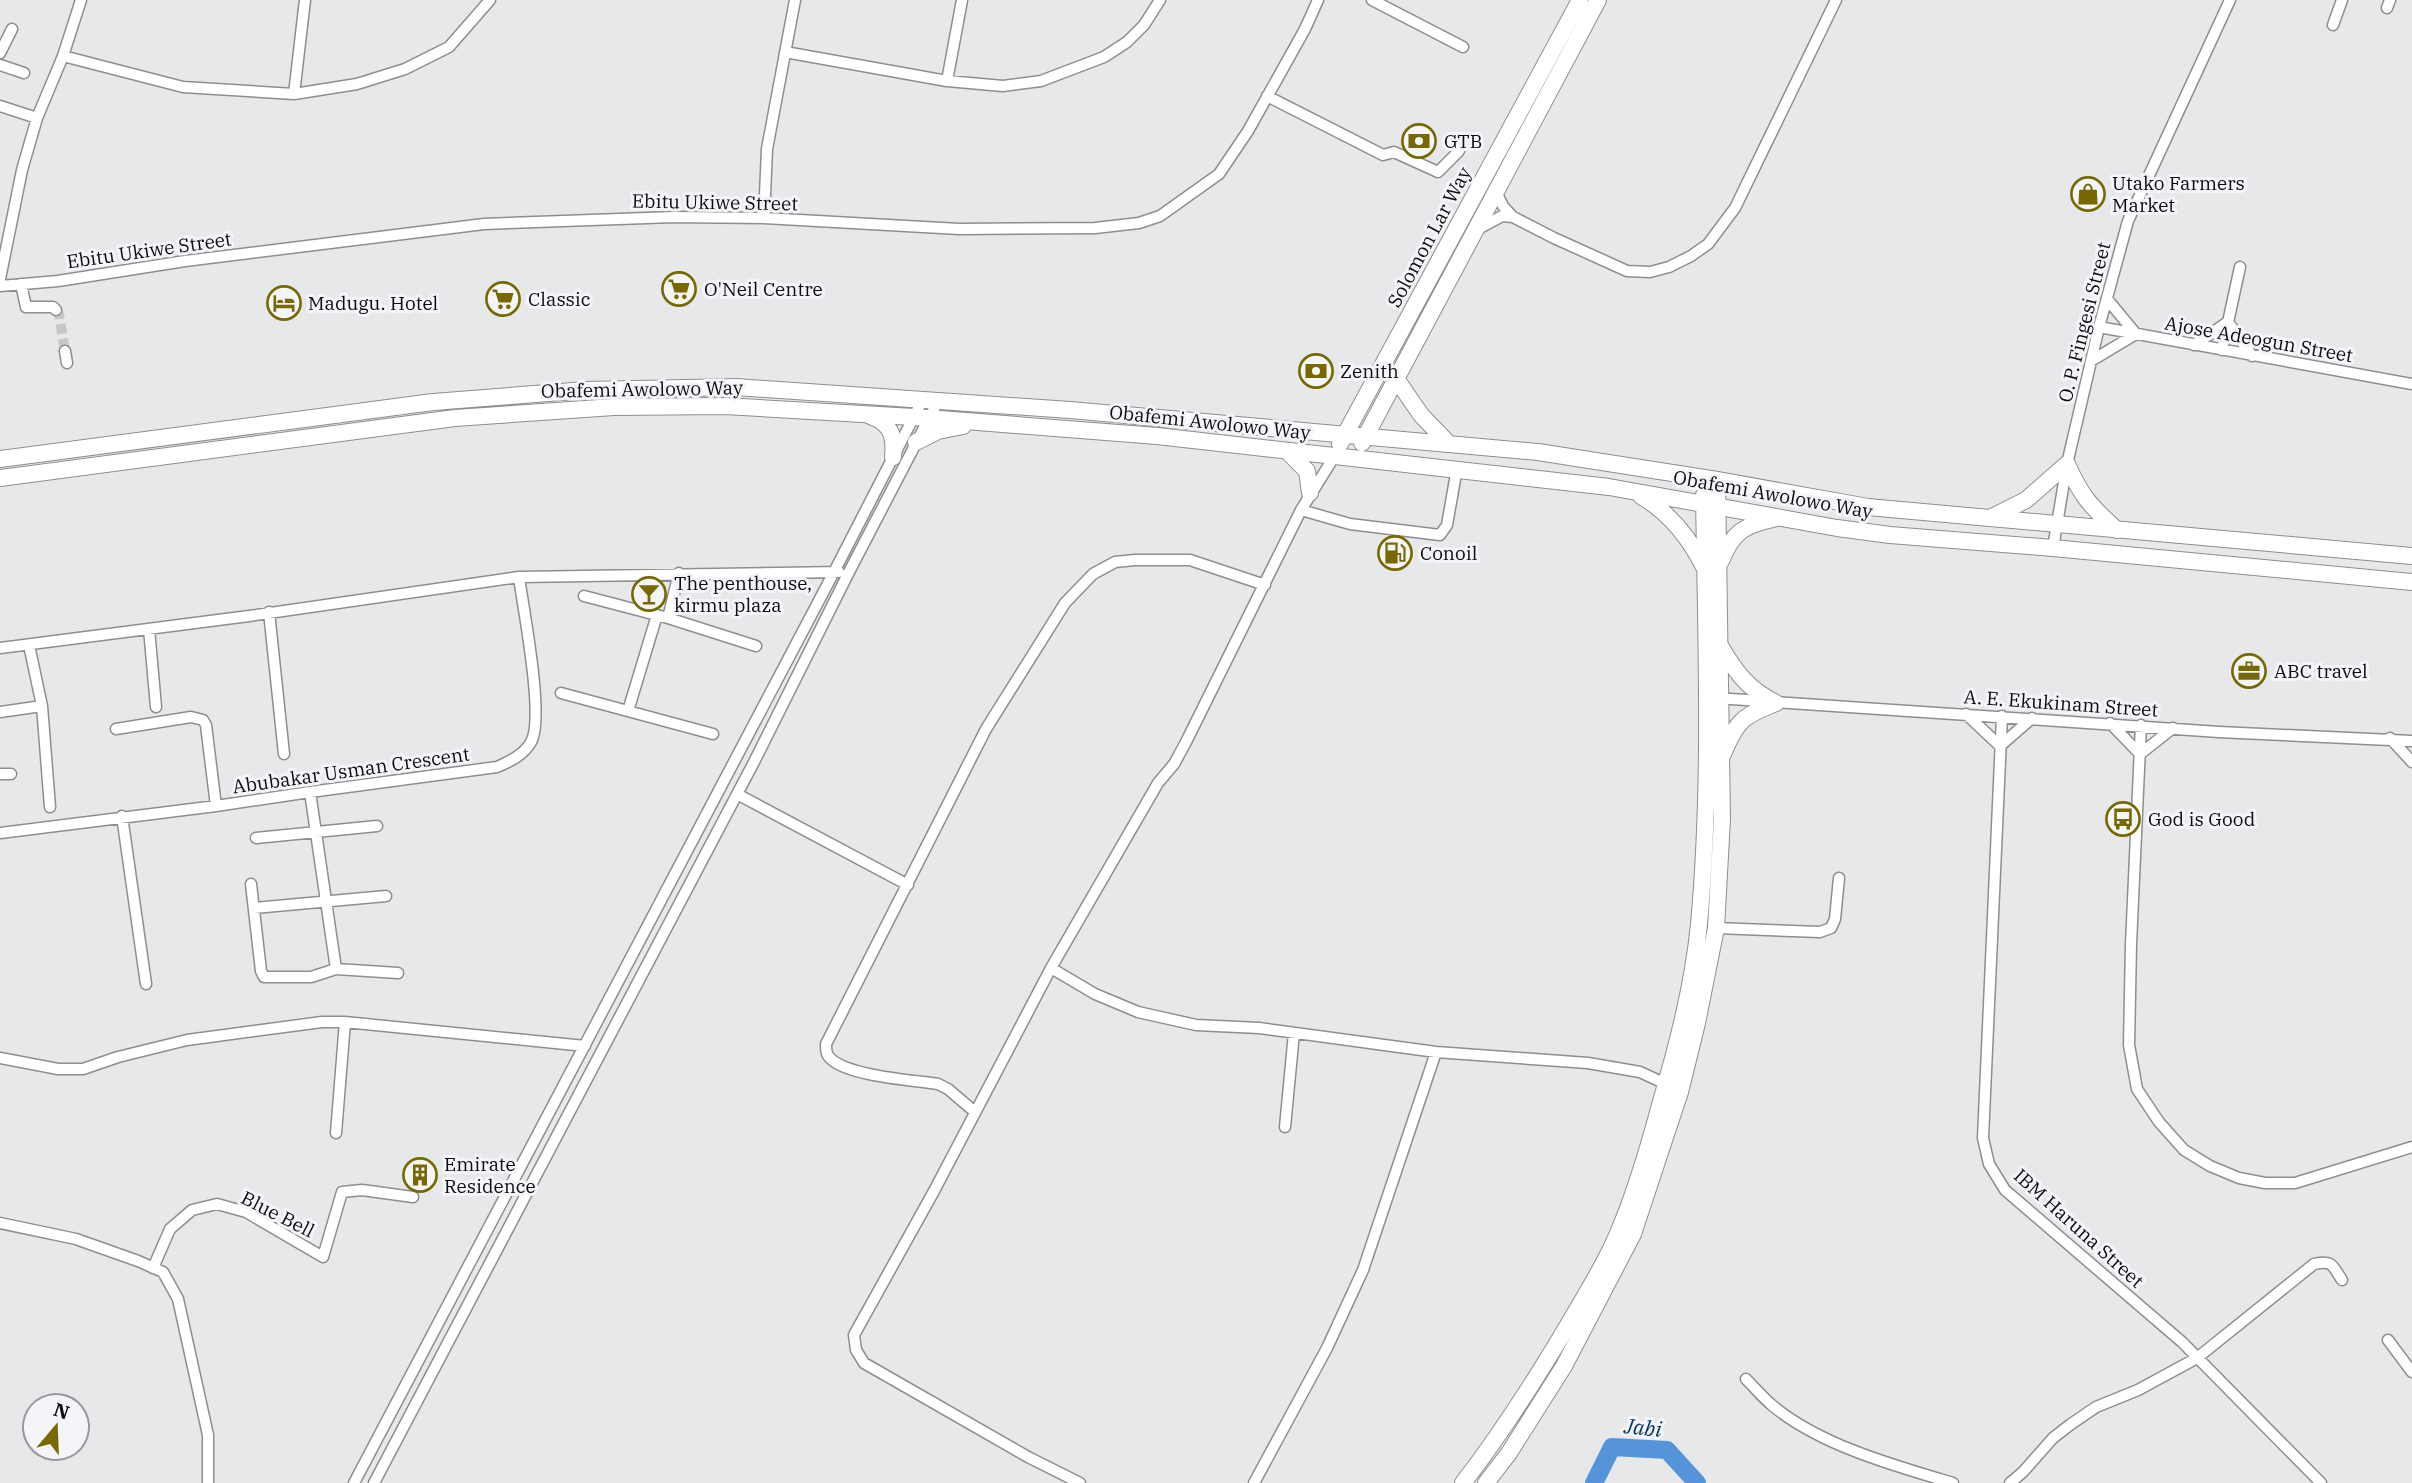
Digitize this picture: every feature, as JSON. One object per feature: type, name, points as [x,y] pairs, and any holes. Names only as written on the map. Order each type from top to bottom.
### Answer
[{"type":"main road","name":"Solomon Lar Way","points":[[1334,457],[1580,0]]},
{"type":"main road","name":"Solomon Lar Way","points":[[1355,458],[1395,377],[1497,194],[1598,0]]},
{"type":"main road","points":[[1395,377],[1421,415],[1449,444]]},
{"type":"main road","name":"Obafemi Awolowo Way","points":[[0,459],[378,407],[535,392],[736,387],[1070,410],[1449,444],[1585,458],[1868,507],[2412,556]]},
{"type":"main road","name":"Obafemi Awolowo Way","points":[[0,478],[363,428],[501,413],[669,406],[864,414],[1157,436],[1334,457],[1457,468],[1633,491],[1837,528],[1943,541],[2053,548],[2412,582]]},
{"type":"main road","points":[[864,414],[879,419],[891,430],[894,441],[893,457]]},
{"type":"main road","points":[[916,442],[938,431],[993,423]]},
{"type":"main road","points":[[1287,451],[1307,471],[1310,493]]},
{"type":"main road","points":[[1990,519],[2026,500],[2067,464],[2079,491],[2117,530]]},
{"type":"main road","points":[[1463,1483],[1492,1446],[1611,1261],[1633,1234],[1680,1092],[1716,928],[1721,819],[1720,760],[1714,697],[1710,479]]},
{"type":"main road","points":[[1486,1483],[1564,1366],[1611,1261],[1644,1163],[1683,1023],[1699,925],[1719,644],[1712,570],[1671,518],[1633,491]]},
{"type":"main road","points":[[1712,570],[1728,544],[1740,531],[1755,523],[1778,518]]},
{"type":"main road","points":[[1719,644],[1746,683],[1758,694],[1776,703]]},
{"type":"main road","points":[[1720,760],[1736,726],[1749,713],[1776,703]]},
{"type":"street","points":[[0,279],[22,170],[37,118],[63,56],[81,0]]},
{"type":"street","points":[[294,94],[305,0]]},
{"type":"street","points":[[63,56],[183,87],[294,94],[357,84],[405,69],[449,47],[490,0]]},
{"type":"street","points":[[764,218],[767,149],[794,0]]},
{"type":"street","points":[[947,81],[962,0]]},
{"type":"street","points":[[785,52],[947,81],[1003,86],[1041,81],[1104,57],[1127,42],[1144,25],[1160,0]]},
{"type":"street","name":"Ebitu Ukiwe Street","points":[[0,286],[484,224],[674,217],[764,218],[959,229],[1095,228],[1139,223],[1160,216],[1219,174],[1248,131],[1305,29],[1318,0]]},
{"type":"street","points":[[1372,0],[1463,47]]},
{"type":"street","points":[[1497,194],[1513,217],[1627,271],[1650,272],[1669,267],[1691,256],[1708,244],[1735,208],[1836,0]]},
{"type":"street","name":"O. P. Fingesi Street","points":[[2053,548],[2067,464],[2099,327],[2128,221],[2230,0]]},
{"type":"street","points":[[2333,25],[2342,0]]},
{"type":"street","points":[[0,53],[12,29]]},
{"type":"street","points":[[0,65],[24,74]]},
{"type":"street","points":[[1267,96],[1383,155],[1394,152],[1438,172],[1459,151]]},
{"type":"street","points":[[0,106],[37,118]]},
{"type":"street","points":[[1478,229],[1502,216],[1513,217]]},
{"type":"street","points":[[2222,351],[2239,267]]},
{"type":"street","points":[[21,284],[26,307],[53,307],[56,310]]},
{"type":"street","points":[[2091,361],[2136,334],[2107,299]]},
{"type":"street","points":[[2194,345],[2228,322]]},
{"type":"street","points":[[2228,322],[2252,356]]},
{"type":"street","name":"Ajose Adeogun Street","points":[[2099,327],[2412,384]]},
{"type":"street","points":[[65,351],[67,363]]},
{"type":"street","points":[[374,1483],[737,794],[916,442],[930,400]]},
{"type":"street","points":[[354,1483],[893,457],[922,418]]},
{"type":"street","points":[[1080,1483],[1028,1457],[864,1363],[856,1350],[854,1335],[1051,968],[1158,783],[1174,764],[1301,510],[1334,457]]},
{"type":"street","points":[[1301,510],[1350,524],[1440,536],[1447,525],[1457,468]]},
{"type":"street","points":[[975,1111],[948,1088],[938,1084],[857,1072],[838,1064],[829,1058],[826,1044],[986,729],[1065,603],[1093,574],[1115,562],[1162,558],[1190,560],[1265,585]]},
{"type":"street","points":[[0,648],[519,577],[849,572]]},
{"type":"street","points":[[628,711],[679,573]]},
{"type":"street","name":"Abubakar Usman Crescent","points":[[0,833],[497,767],[513,760],[531,743],[537,722],[530,648],[519,577]]},
{"type":"street","points":[[584,597],[662,616],[756,646]]},
{"type":"street","points":[[269,612],[284,754]]},
{"type":"street","points":[[149,629],[156,707]]},
{"type":"street","points":[[29,645],[42,706],[50,807]]},
{"type":"street","points":[[561,693],[713,734]]},
{"type":"street","name":"A. E. Ekukinam Street","points":[[1714,697],[2219,732],[2412,741]]},
{"type":"street","points":[[0,712],[42,706]]},
{"type":"street","points":[[1966,714],[2000,746],[2032,718]]},
{"type":"street","name":"IBM Haruna Street","points":[[2002,716],[1983,1138],[1989,1164],[2005,1190],[2182,1342],[2321,1483]]},
{"type":"street","points":[[116,729],[191,717],[203,720],[216,806]]},
{"type":"street","points":[[2110,723],[2140,754]]},
{"type":"street","points":[[2141,725],[2131,944],[2130,1045],[2137,1089],[2159,1122],[2184,1150],[2210,1166],[2239,1178],[2265,1183],[2295,1183],[2412,1147]]},
{"type":"street","points":[[2140,754],[2173,728]]},
{"type":"street","points":[[2390,738],[2412,762]]},
{"type":"street","points":[[310,792],[336,969]]},
{"type":"street","points":[[737,794],[908,885]]},
{"type":"street","points":[[122,816],[146,984]]},
{"type":"street","points":[[256,838],[377,826]]},
{"type":"street","points":[[1716,928],[1820,932],[1831,928],[1835,919],[1839,878]]},
{"type":"street","points":[[251,884],[261,971],[264,977],[311,977],[336,969],[398,973]]},
{"type":"street","points":[[254,908],[386,896]]},
{"type":"street","points":[[1051,968],[1095,994],[1138,1012],[1196,1025],[1259,1028],[1436,1052],[1588,1063],[1640,1072],[1666,1084]]},
{"type":"street","points":[[0,1058],[58,1069],[83,1069],[111,1059],[187,1040],[297,1025],[345,1022],[585,1046]]},
{"type":"street","points":[[336,1133],[345,1022]]},
{"type":"street","points":[[1285,1127],[1294,1033]]},
{"type":"street","points":[[1254,1483],[1327,1348],[1363,1270],[1436,1052]]},
{"type":"street","name":"Blue Bell","points":[[153,1268],[170,1229],[192,1210],[217,1204],[246,1212],[323,1257],[342,1192],[362,1190],[413,1197]]},
{"type":"street","points":[[0,1223],[76,1239],[163,1272],[178,1299],[208,1435],[208,1483]]},
{"type":"street","points":[[2010,1483],[2053,1438],[2071,1424],[2096,1407],[2138,1390],[2197,1358],[2314,1264],[2325,1261],[2331,1264],[2342,1280]]},
{"type":"street","points":[[2388,1340],[2412,1372]]},
{"type":"street","points":[[1746,1379],[1774,1406],[1814,1432],[1883,1462],[1953,1483]]},
{"type":"waterway","name":"Jabi","points":[[1594,1483],[1612,1447],[1667,1450],[1697,1483]]},
{"type":"tunnel","points":[[56,310],[65,351]]},
{"type":"place","name":"GTB","points":[[1419,141]]},
{"type":"place","name":"Utako Farmers Market","points":[[2088,194]]},
{"type":"place","name":"O'Neil Centre","points":[[679,289]]},
{"type":"place","name":"Classic","points":[[503,299]]},
{"type":"place","name":"Madugu. Hotel","points":[[284,303]]},
{"type":"place","name":"Zenith","points":[[1316,371]]},
{"type":"place","name":"Conoil","points":[[1395,553]]},
{"type":"place","name":"The penthouse, kirmu plaza","points":[[649,594]]},
{"type":"place","name":"ABC travel","points":[[2249,671]]},
{"type":"place","name":"God is Good","points":[[2123,819]]},
{"type":"place","name":"Emirate Residence","points":[[420,1175]]}]
